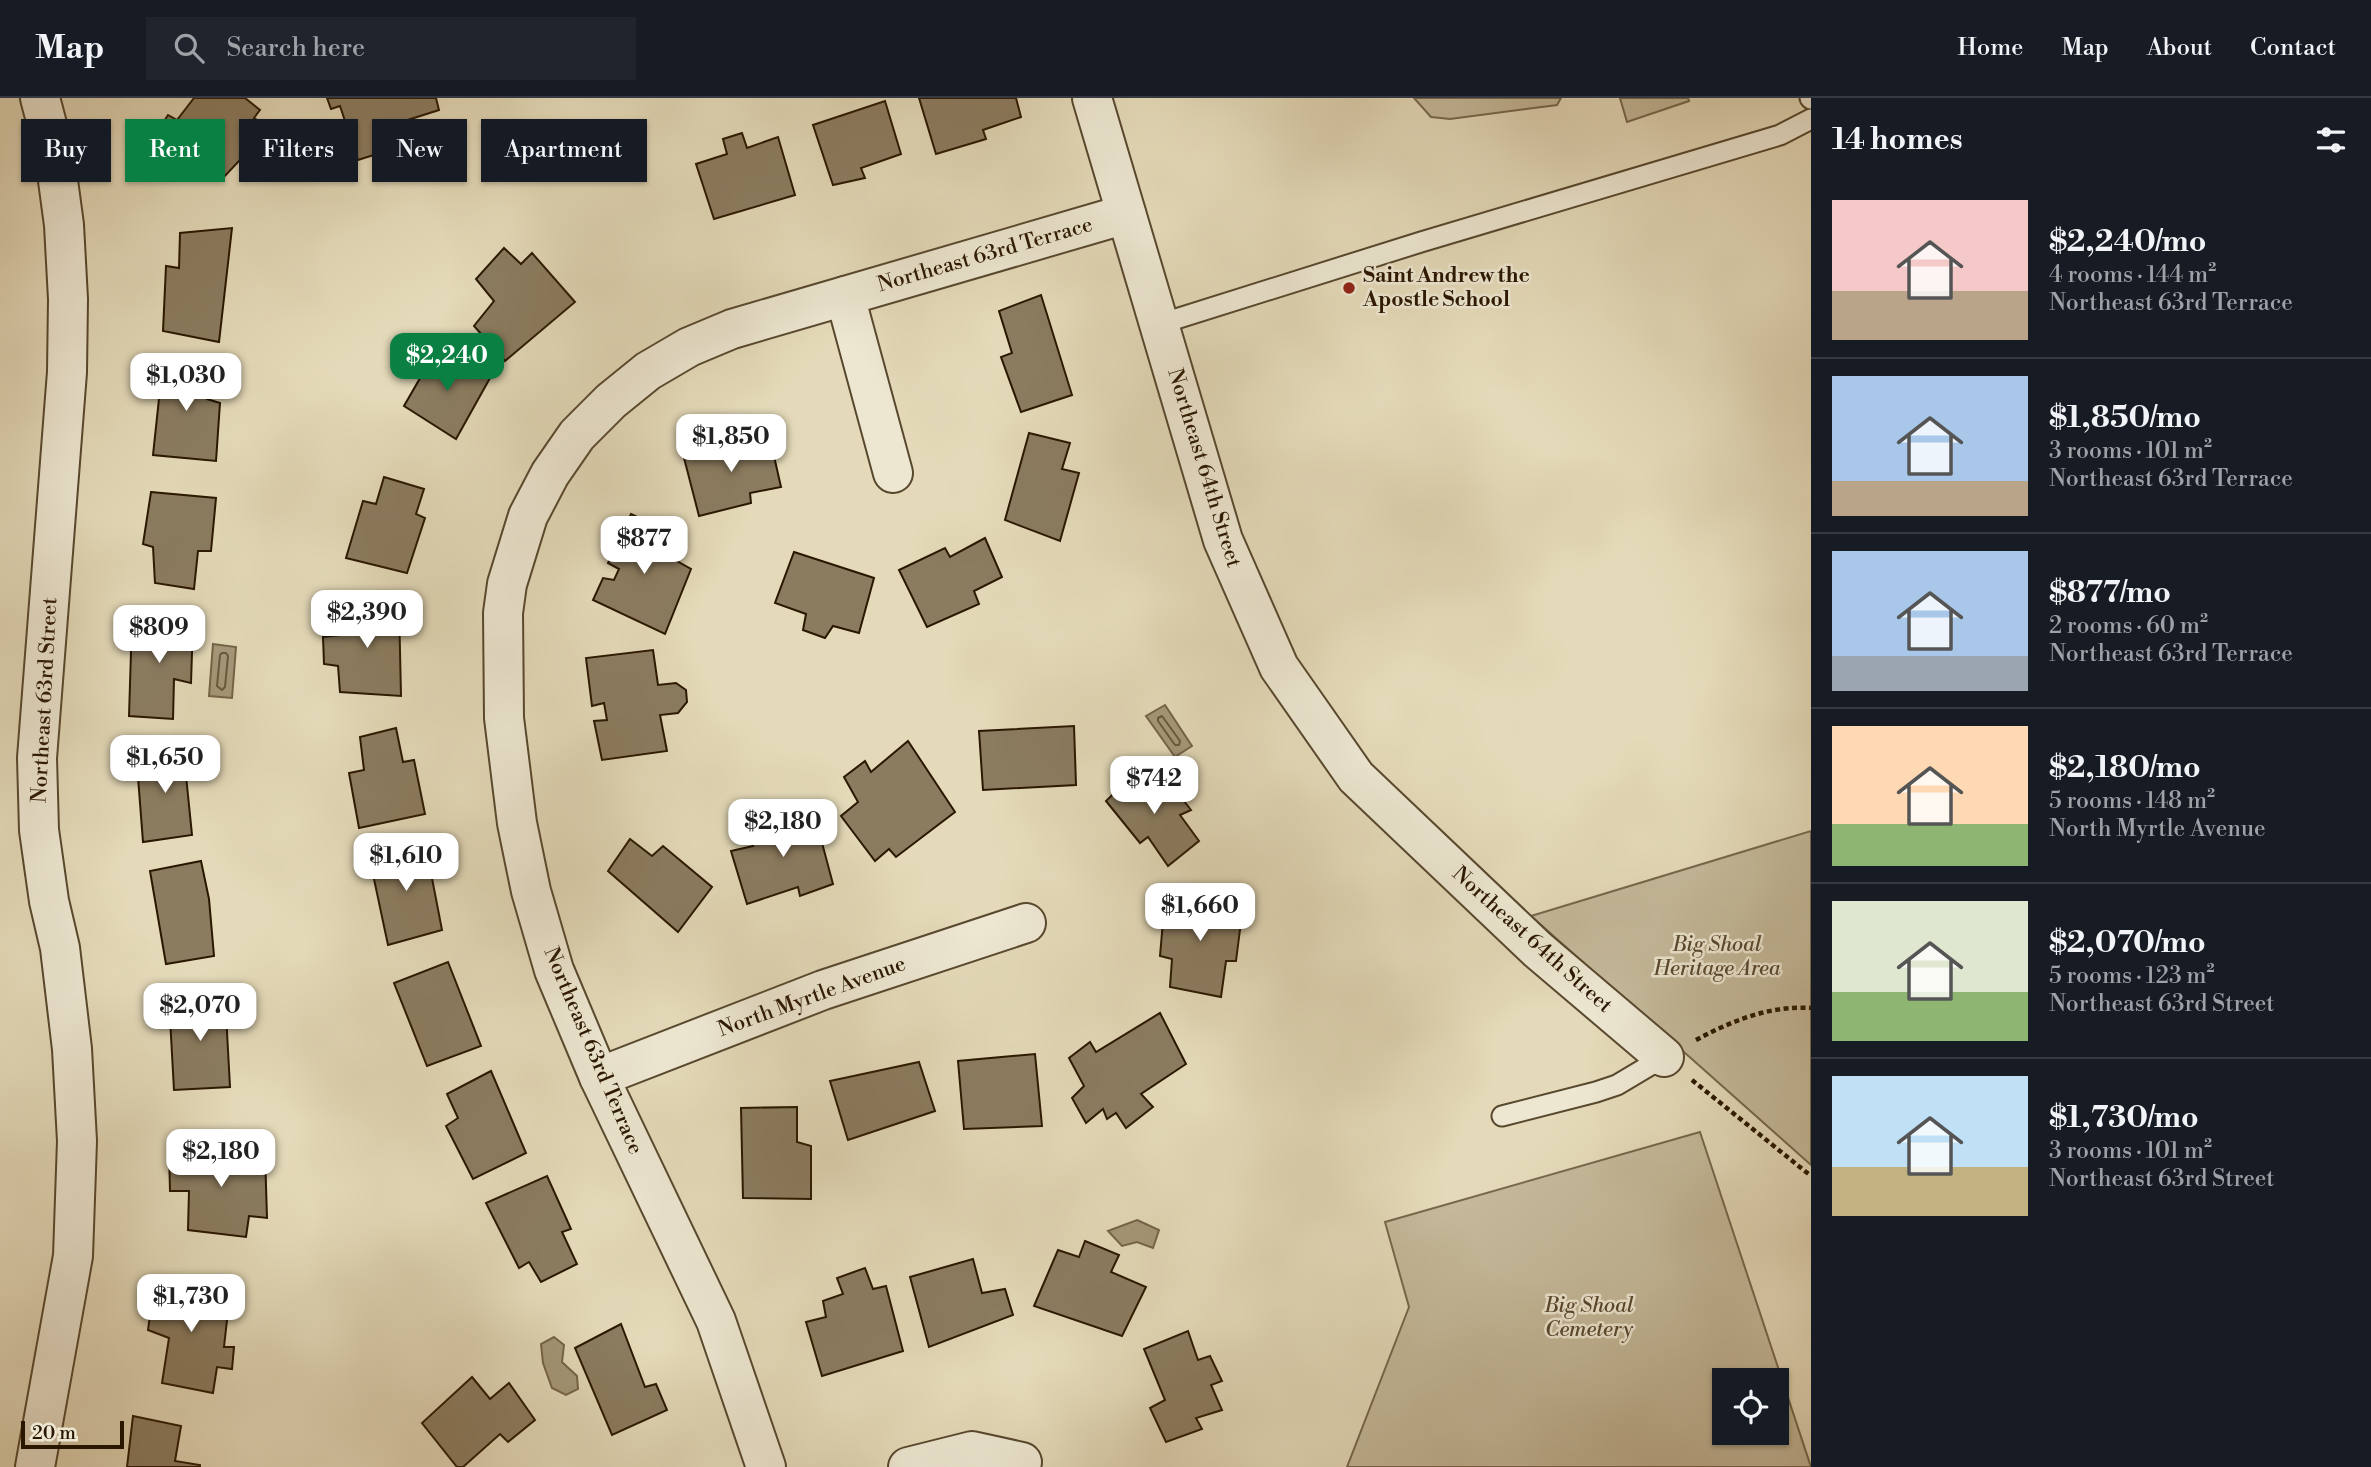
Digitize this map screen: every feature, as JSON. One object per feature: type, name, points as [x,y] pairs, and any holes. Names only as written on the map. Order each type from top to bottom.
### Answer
[{"type":"street","name":"Northeast 63rd Street","points":[[35,1467],[73,1256],[76,1141],[72,1049],[60,948],[49,901],[39,830],[37,758],[67,372],[68,299],[64,225],[54,150],[40,98]]},
{"type":"street","name":"Northeast 64th Street","points":[[1092,98],[1223,540],[1279,667],[1356,776],[1538,950],[1664,1057]]},
{"type":"street","name":"Northeast 63rd Terrace","points":[[766,1467],[716,1321],[599,1077],[554,971],[531,891],[517,822],[504,718],[503,613],[512,561],[528,516],[550,474],[577,435],[629,386],[678,353],[732,329],[1126,214]]},
{"type":"street","points":[[845,296],[893,473]]},
{"type":"street","name":"North Myrtle Avenue","points":[[599,1077],[822,990],[1026,923]]},
{"type":"street","points":[[908,1467],[972,1451],[1022,1462]]},
{"type":"lane","points":[[1160,324],[1421,242],[1780,135],[1811,119]]},
{"type":"lane","points":[[1502,1116],[1606,1089],[1635,1076],[1664,1057]]},
{"type":"path","points":[[1811,1008],[1791,1006],[1728,1022],[1664,1057],[1811,1176]]},
{"type":"green space","points":[[1414,98],[1561,98],[1557,105],[1450,119],[1431,117]]},
{"type":"green space","points":[[1620,98],[1688,98],[1689,101],[1627,122]]},
{"type":"green space","name":"Big Shoal Heritage Area","points":[[1811,831],[1811,1165],[1531,916]]},
{"type":"green space","name":"Big Shoal Cemetery","points":[[1700,1132],[1778,1368],[1712,1368],[1712,1445],[1789,1445],[1789,1401],[1811,1467],[1347,1467],[1409,1307],[1385,1222]]},
{"type":"water","points":[[213,644],[236,647],[232,698],[209,696]]},
{"type":"water","points":[[1165,705],[1192,746],[1175,757],[1146,716]]},
{"type":"water","points":[[1137,1220],[1159,1230],[1153,1248],[1137,1242],[1122,1246],[1108,1231]]},
{"type":"water","points":[[554,1337],[564,1345],[562,1362],[577,1376],[578,1389],[566,1395],[552,1388],[543,1363],[541,1344]]},
{"type":"building","points":[[194,98],[245,98],[260,110],[256,119],[239,119],[239,161],[225,176],[225,119],[178,119]]},
{"type":"building","points":[[327,98],[436,98],[439,110],[411,119],[372,119],[372,156],[358,160],[358,119],[344,119],[340,106],[331,109]]},
{"type":"building","points":[[919,98],[1016,98],[1021,117],[983,130],[986,139],[936,154]]},
{"type":"building","points":[[885,101],[901,154],[861,168],[865,178],[833,185],[813,125]]},
{"type":"building","points":[[742,133],[747,148],[778,137],[795,195],[714,219],[696,164],[727,154],[723,139]]},
{"type":"building","points":[[232,228],[219,342],[163,331],[166,266],[179,268],[180,233]]},
{"type":"building","points":[[504,248],[521,264],[532,253],[575,302],[505,361],[474,326],[494,301],[476,279]]},
{"type":"building","points":[[1041,295],[1072,395],[1021,412],[1001,357],[1012,353],[999,311]]},
{"type":"building","points":[[438,347],[490,378],[456,439],[404,406]]},
{"type":"building","points":[[163,361],[211,365],[207,399],[220,403],[216,461],[153,455]]},
{"type":"building","points":[[1029,433],[1070,443],[1062,469],[1079,473],[1060,541],[1005,520]]},
{"type":"building","points":[[769,434],[781,487],[750,493],[751,503],[699,516],[683,454]]},
{"type":"building","points":[[384,477],[424,489],[416,514],[425,518],[407,573],[346,558],[363,501],[376,504]]},
{"type":"building","points":[[151,492],[216,498],[211,551],[198,551],[194,589],[155,583],[153,547],[143,544]]},
{"type":"building","points":[[631,514],[676,536],[668,556],[691,569],[665,634],[593,600],[603,578],[614,580],[619,569],[608,563]]},
{"type":"building","points":[[985,538],[1002,577],[974,591],[979,604],[927,627],[899,570],[945,548],[950,557]]},
{"type":"building","points":[[794,552],[874,578],[859,633],[833,626],[825,638],[803,630],[806,614],[775,603]]},
{"type":"building","points":[[341,606],[399,606],[401,696],[340,692],[338,666],[324,664],[323,637],[340,635]]},
{"type":"building","points":[[132,620],[193,621],[191,683],[174,679],[173,719],[129,716]]},
{"type":"building","points":[[653,650],[658,685],[676,683],[686,690],[687,702],[678,713],[660,715],[667,751],[602,760],[594,721],[607,720],[604,703],[592,706],[586,658]]},
{"type":"building","points":[[1074,726],[1076,785],[983,790],[979,731]]},
{"type":"building","points":[[396,728],[403,762],[414,760],[425,814],[359,828],[349,773],[364,770],[360,737]]},
{"type":"building","points":[[908,741],[955,812],[896,857],[889,849],[875,861],[841,816],[858,802],[844,777],[865,761],[871,772]]},
{"type":"building","points":[[183,746],[192,835],[143,842],[138,777],[148,778],[144,748]]},
{"type":"building","points":[[1142,766],[1163,795],[1173,787],[1191,810],[1180,815],[1199,841],[1168,866],[1148,837],[1140,843],[1106,801]]},
{"type":"building","points":[[799,806],[806,828],[817,824],[833,884],[800,896],[798,887],[747,904],[731,851],[753,846],[750,835],[772,828],[769,816]]},
{"type":"building","points":[[630,839],[652,856],[663,846],[712,887],[678,932],[608,871]]},
{"type":"building","points":[[425,842],[442,930],[388,945],[371,865],[383,862],[381,851]]},
{"type":"building","points":[[201,861],[209,899],[214,956],[166,964],[150,871]]},
{"type":"building","points":[[1165,898],[1243,906],[1236,961],[1226,961],[1221,997],[1170,987],[1172,959],[1160,956]]},
{"type":"building","points":[[448,962],[481,1046],[427,1066],[394,983]]},
{"type":"building","points":[[225,995],[230,1087],[174,1090],[169,1000]]},
{"type":"building","points":[[1160,1013],[1186,1064],[1141,1094],[1153,1107],[1126,1128],[1116,1113],[1107,1119],[1103,1109],[1086,1123],[1072,1098],[1084,1086],[1069,1058],[1090,1042],[1096,1052]]},
{"type":"building","points":[[1035,1054],[1042,1126],[964,1129],[958,1061]]},
{"type":"building","points":[[919,1062],[935,1111],[848,1140],[830,1081]]},
{"type":"building","points":[[491,1071],[526,1153],[473,1179],[446,1126],[458,1118],[447,1094]]},
{"type":"building","points":[[797,1107],[797,1142],[811,1146],[811,1199],[743,1198],[741,1108]]},
{"type":"building","points":[[169,1151],[265,1154],[267,1218],[249,1216],[246,1237],[188,1230],[189,1191],[170,1191]]},
{"type":"building","points":[[547,1176],[571,1229],[562,1232],[577,1264],[541,1282],[529,1262],[519,1268],[486,1203]]},
{"type":"building","points":[[1085,1241],[1119,1255],[1111,1272],[1146,1287],[1122,1336],[1034,1306],[1058,1250],[1079,1257]]},
{"type":"building","points":[[973,1259],[982,1293],[1005,1289],[1013,1315],[929,1347],[910,1277]]},
{"type":"building","points":[[865,1268],[873,1289],[886,1286],[903,1351],[822,1376],[806,1322],[826,1317],[823,1301],[843,1294],[837,1278]]},
{"type":"building","points":[[155,1279],[198,1283],[198,1296],[229,1302],[224,1347],[234,1347],[232,1369],[217,1367],[213,1393],[162,1383],[169,1338],[148,1330]]},
{"type":"building","points":[[621,1324],[645,1387],[656,1384],[667,1410],[612,1435],[575,1348]]},
{"type":"building","points":[[1188,1331],[1198,1360],[1210,1356],[1222,1381],[1211,1385],[1222,1410],[1196,1418],[1202,1429],[1166,1442],[1150,1408],[1165,1400],[1144,1349]]},
{"type":"building","points":[[472,1377],[490,1399],[509,1383],[535,1420],[508,1442],[500,1434],[463,1467],[457,1467],[422,1423]]},
{"type":"building","points":[[133,1416],[181,1426],[175,1461],[200,1467],[127,1467]]},
{"type":"place","name":"Saint Andrew the Apostle School","points":[[1349,288]]}]
